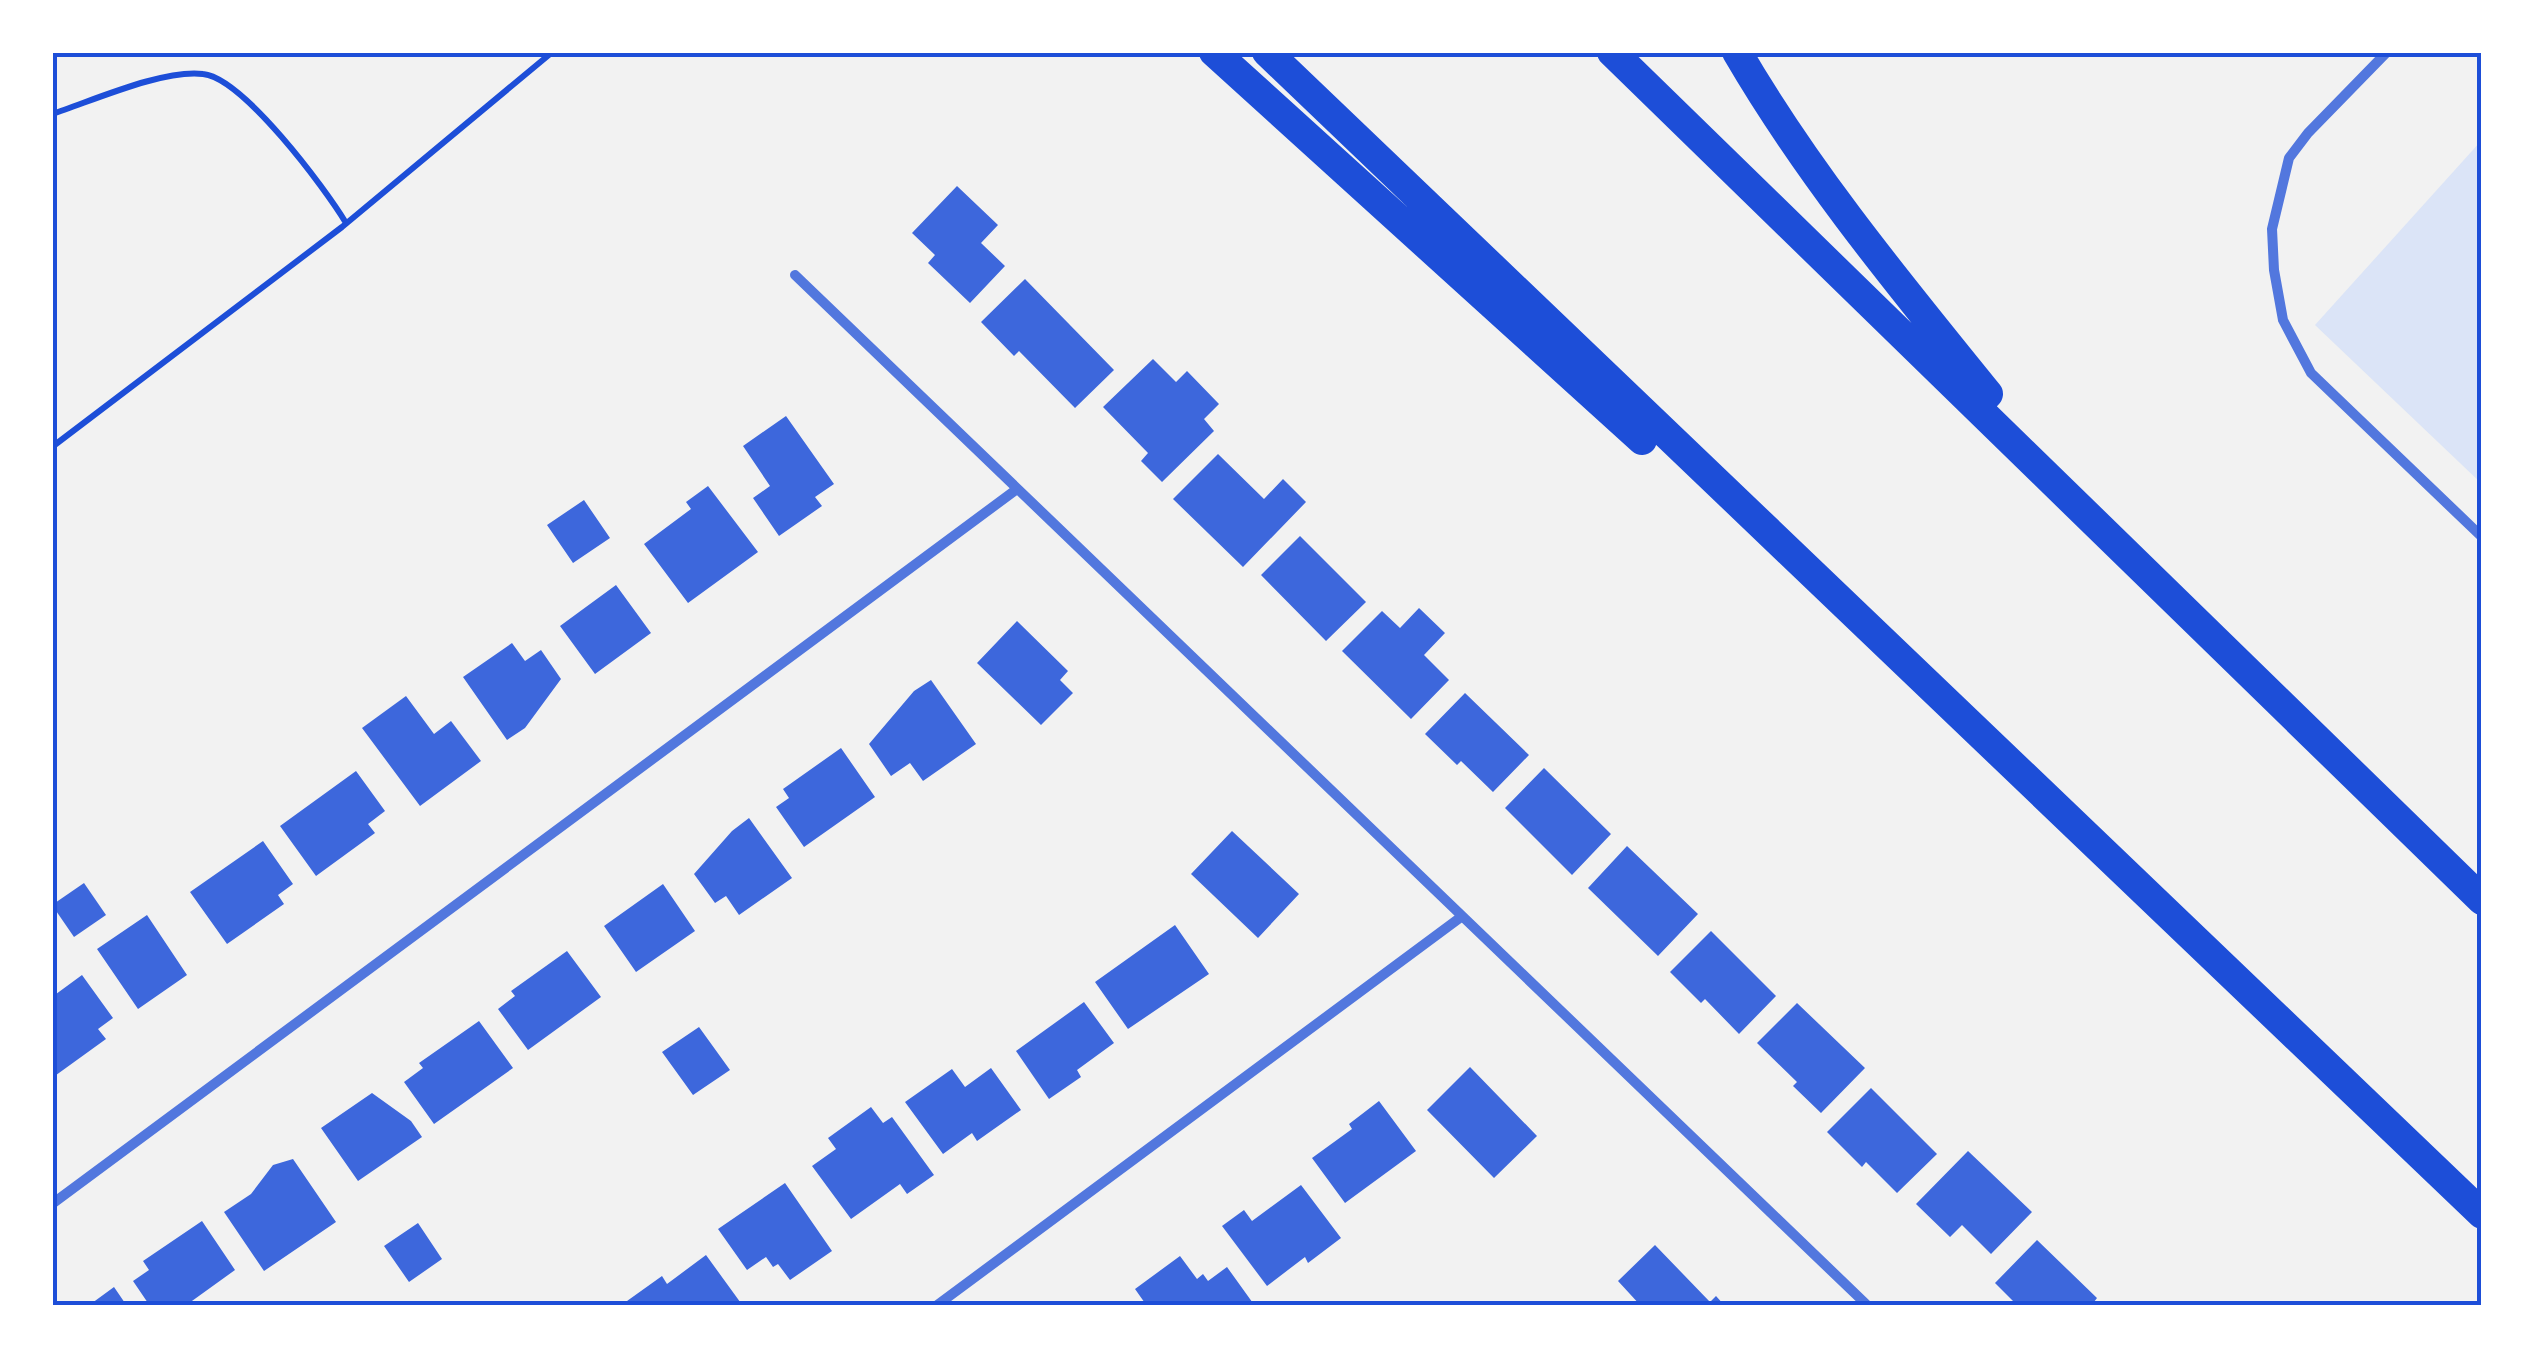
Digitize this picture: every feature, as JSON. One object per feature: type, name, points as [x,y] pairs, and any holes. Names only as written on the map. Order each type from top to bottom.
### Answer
[{"type":"highway","points":[[1214,52],[2138,888]]},
{"type":"highway","points":[[1267,52],[2482,1214]]},
{"type":"highway","points":[[1612,52],[2482,900]]},
{"type":"highway","points":[[1736,52],[1840,209],[2072,497]]},
{"type":"street","points":[[2388,52],[2308,133],[2289,158],[2272,229],[2282,320],[2311,373],[2482,537]]},
{"type":"street","points":[[795,275],[1868,1306]]},
{"type":"street","points":[[52,1204],[1016,490]]},
{"type":"street","points":[[936,1306],[1461,916]]},
{"type":"path","points":[[52,446],[346,224],[550,54]]},
{"type":"path","points":[[52,114],[158,80],[189,74],[212,76],[236,92],[300,159],[346,224]]},
{"type":"shaded area","points":[[2481,141],[2481,483],[2315,325]]},
{"type":"building","points":[[957,186],[998,225],[981,243],[1005,266],[970,303],[928,263],[935,255],[912,233]]},
{"type":"building","points":[[1025,279],[1114,370],[1075,408],[1019,351],[1014,356],[981,322]]},
{"type":"building","points":[[1153,359],[1176,382],[1187,371],[1219,404],[1204,419],[1214,431],[1162,482],[1141,461],[1148,453],[1103,407]]},
{"type":"building","points":[[786,416],[834,484],[815,497],[822,506],[779,536],[753,498],[770,486],[743,446]]},
{"type":"building","points":[[1218,454],[1264,499],[1283,479],[1306,502],[1243,567],[1173,499]]},
{"type":"building","points":[[708,486],[758,552],[688,603],[644,544],[691,509],[686,502]]},
{"type":"building","points":[[584,500],[610,538],[573,563],[547,525]]},
{"type":"building","points":[[1300,536],[1366,602],[1326,641],[1261,575]]},
{"type":"building","points":[[616,585],[651,633],[595,674],[560,626]]},
{"type":"building","points":[[1419,608],[1445,633],[1424,655],[1449,680],[1411,719],[1342,651],[1382,611],[1400,628]]},
{"type":"building","points":[[1017,621],[1068,671],[1060,680],[1073,693],[1041,725],[977,663]]},
{"type":"building","points":[[512,643],[525,661],[541,650],[561,679],[525,728],[507,740],[463,677]]},
{"type":"building","points":[[931,680],[976,744],[923,781],[910,763],[891,776],[869,744],[914,691]]},
{"type":"building","points":[[1465,693],[1529,755],[1493,792],[1425,734]]},
{"type":"building","points":[[406,696],[434,734],[451,721],[481,761],[420,806],[362,728]]},
{"type":"building","points":[[841,748],[875,797],[804,847],[776,807],[789,798],[783,789]]},
{"type":"building","points":[[1544,768],[1611,834],[1572,875],[1505,808]]},
{"type":"building","points":[[356,771],[385,811],[368,824],[375,833],[316,876],[280,826]]},
{"type":"building","points":[[749,818],[792,878],[739,915],[726,896],[715,903],[694,874],[732,831]]},
{"type":"building","points":[[1232,831],[1299,894],[1258,938],[1191,874]]},
{"type":"building","points":[[263,841],[293,884],[278,895],[284,904],[227,944],[190,892]]},
{"type":"building","points":[[1627,846],[1698,914],[1658,956],[1588,888]]},
{"type":"building","points":[[84,883],[106,915],[74,937],[52,905]]},
{"type":"building","points":[[663,884],[695,931],[636,972],[604,926]]},
{"type":"building","points":[[147,915],[187,975],[138,1009],[97,949]]},
{"type":"building","points":[[1175,925],[1209,974],[1128,1029],[1095,982]]},
{"type":"building","points":[[1711,931],[1776,996],[1739,1034],[1705,999],[1701,1003],[1670,972]]},
{"type":"building","points":[[567,951],[601,997],[528,1050],[498,1009],[515,996],[511,991]]},
{"type":"building","points":[[82,975],[113,1018],[98,1029],[106,1039],[52,1078],[52,997]]},
{"type":"building","points":[[1084,1002],[1114,1043],[1077,1070],[1081,1077],[1049,1099],[1016,1051]]},
{"type":"building","points":[[1797,1003],[1865,1068],[1821,1113],[1793,1086],[1797,1082],[1757,1043]]},
{"type":"building","points":[[479,1021],[513,1068],[434,1124],[404,1082],[423,1068],[419,1063]]},
{"type":"building","points":[[699,1027],[730,1070],[693,1095],[662,1052]]},
{"type":"building","points":[[1470,1067],[1537,1136],[1494,1178],[1427,1110]]},
{"type":"building","points":[[991,1068],[1021,1110],[977,1141],[972,1133],[943,1154],[905,1102],[952,1069],[965,1087]]},
{"type":"building","points":[[1871,1088],[1937,1154],[1897,1193],[1866,1162],[1862,1167],[1827,1132]]},
{"type":"building","points":[[372,1093],[411,1121],[422,1137],[358,1181],[321,1128]]},
{"type":"building","points":[[1379,1101],[1416,1151],[1345,1203],[1312,1158],[1352,1129],[1349,1124]]},
{"type":"building","points":[[871,1107],[883,1123],[892,1117],[934,1175],[907,1194],[900,1184],[851,1219],[812,1166],[836,1149],[828,1138]]},
{"type":"building","points":[[1968,1151],[2032,1212],[1991,1254],[1962,1225],[1950,1237],[1916,1204]]},
{"type":"building","points":[[293,1159],[336,1222],[264,1271],[224,1212],[251,1194],[273,1165]]},
{"type":"building","points":[[785,1183],[832,1251],[790,1280],[778,1264],[773,1267],[766,1257],[747,1270],[718,1229]]},
{"type":"building","points":[[1301,1185],[1341,1238],[1308,1263],[1305,1257],[1267,1286],[1222,1226],[1244,1210],[1252,1221]]},
{"type":"building","points":[[202,1221],[235,1270],[185,1306],[150,1306],[133,1281],[149,1270],[143,1261]]},
{"type":"building","points":[[418,1223],[442,1259],[409,1282],[384,1246]]},
{"type":"building","points":[[2037,1240],[2097,1298],[2091,1306],[2018,1306],[1995,1283]]},
{"type":"building","points":[[1655,1245],[1710,1302],[1716,1296],[1725,1306],[1641,1306],[1618,1281]]},
{"type":"building","points":[[706,1255],[743,1306],[630,1306],[627,1301],[662,1276],[667,1284]]},
{"type":"building","points":[[1180,1256],[1197,1279],[1203,1274],[1208,1281],[1227,1267],[1255,1306],[1147,1306],[1135,1289]]},
{"type":"building","points":[[114,1287],[127,1306],[88,1306]]}]
